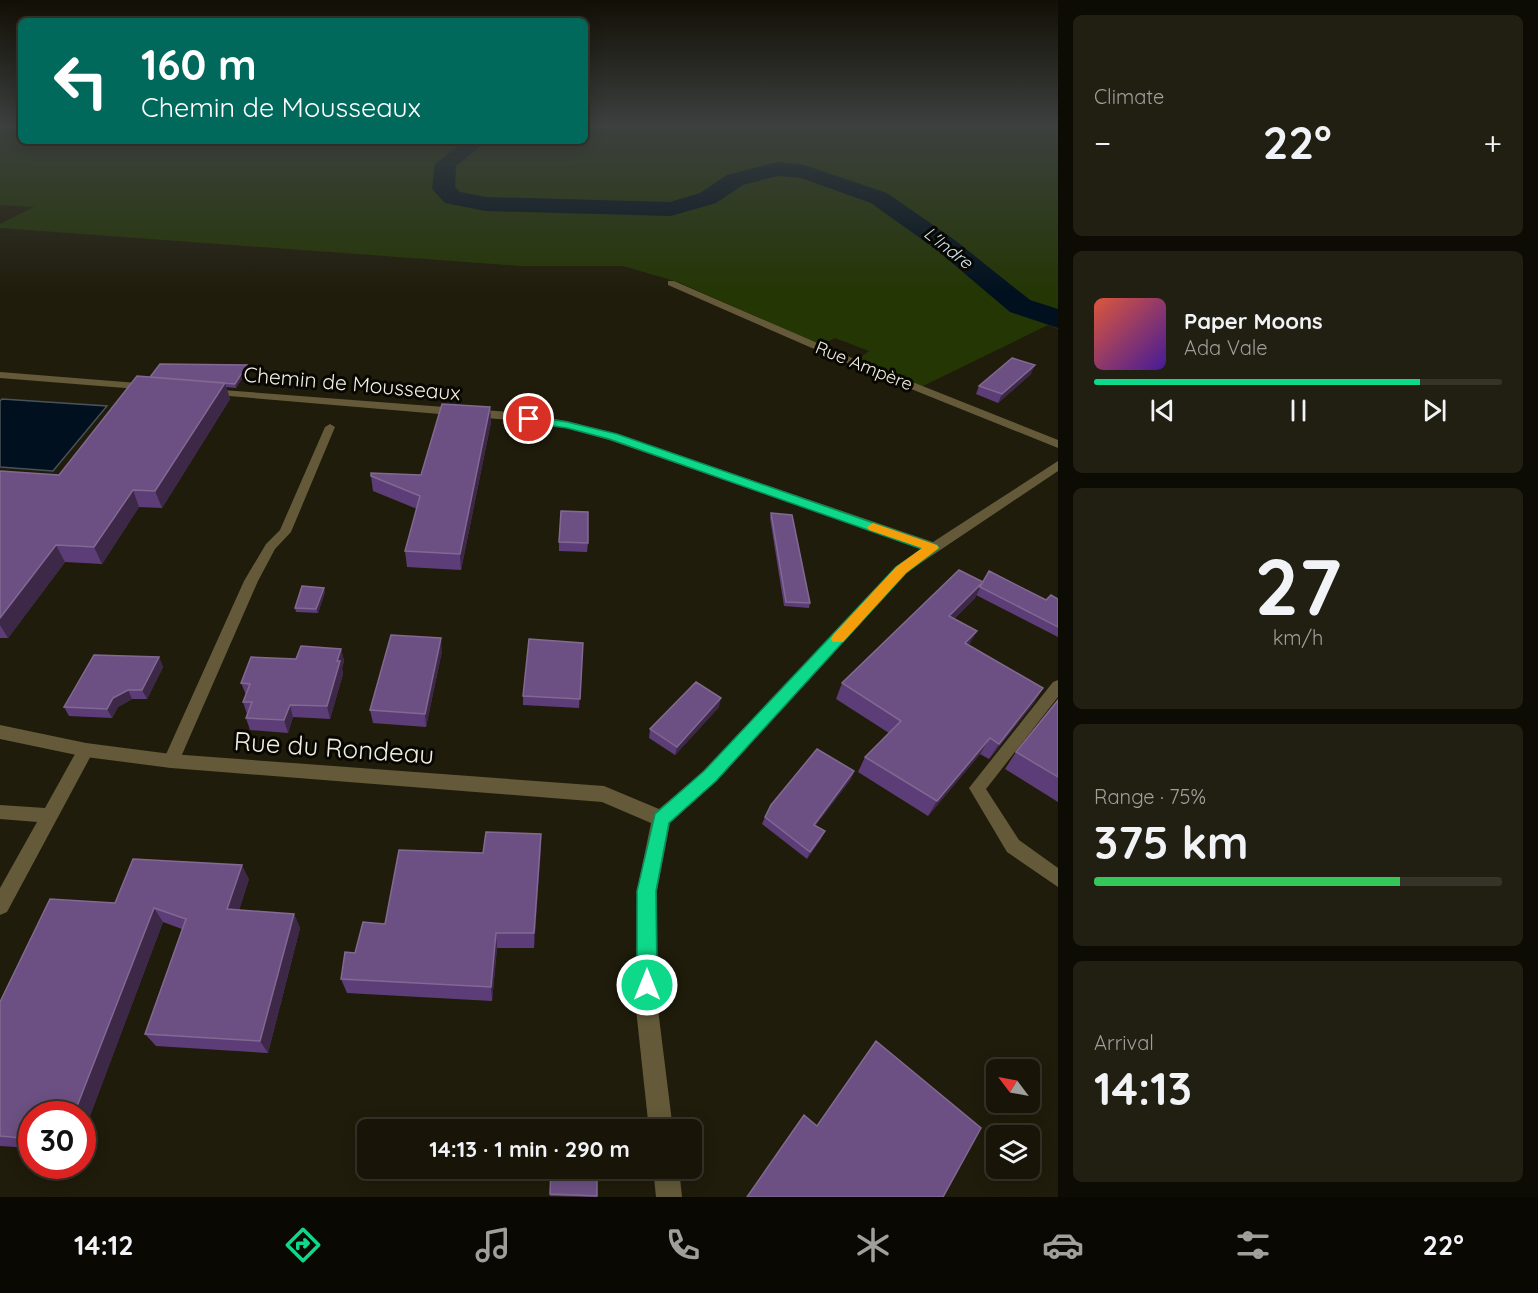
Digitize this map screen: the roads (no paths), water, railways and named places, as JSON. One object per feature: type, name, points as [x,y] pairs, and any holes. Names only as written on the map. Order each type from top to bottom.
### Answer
[{"type":"street","name":"Rue Ampère","points":[[671,283],[848,360],[1058,444]]},
{"type":"street","points":[[0,375],[166,388]]},
{"type":"street","name":"Chemin de Mousseaux","points":[[202,391],[510,416],[567,425],[613,437],[933,548]]},
{"type":"street","points":[[660,1119],[647,1009],[646,891],[661,819],[710,776],[901,570],[1058,465]]},
{"type":"street","name":"Rue du Rondeau","points":[[0,732],[86,750],[171,761],[604,794],[661,819]]},
{"type":"street","points":[[667,1179],[669,1197]]},
{"type":"lane","points":[[171,761],[251,581],[270,547],[285,532],[330,427]]},
{"type":"lane","points":[[1058,686],[977,788],[1013,846],[1058,879]]},
{"type":"lane","points":[[0,906],[86,750]]},
{"type":"lane","points":[[0,812],[49,816]]},
{"type":"water","points":[[2,399],[107,406],[53,471],[0,467],[0,401]]},
{"type":"waterway","name":"L'Indre","points":[[444,182],[443,189],[453,198],[486,204],[671,209],[708,198],[732,182]]},
{"type":"waterway","name":"L'Indre","points":[[832,182],[879,198],[947,246],[1020,306],[1058,319]]}]
